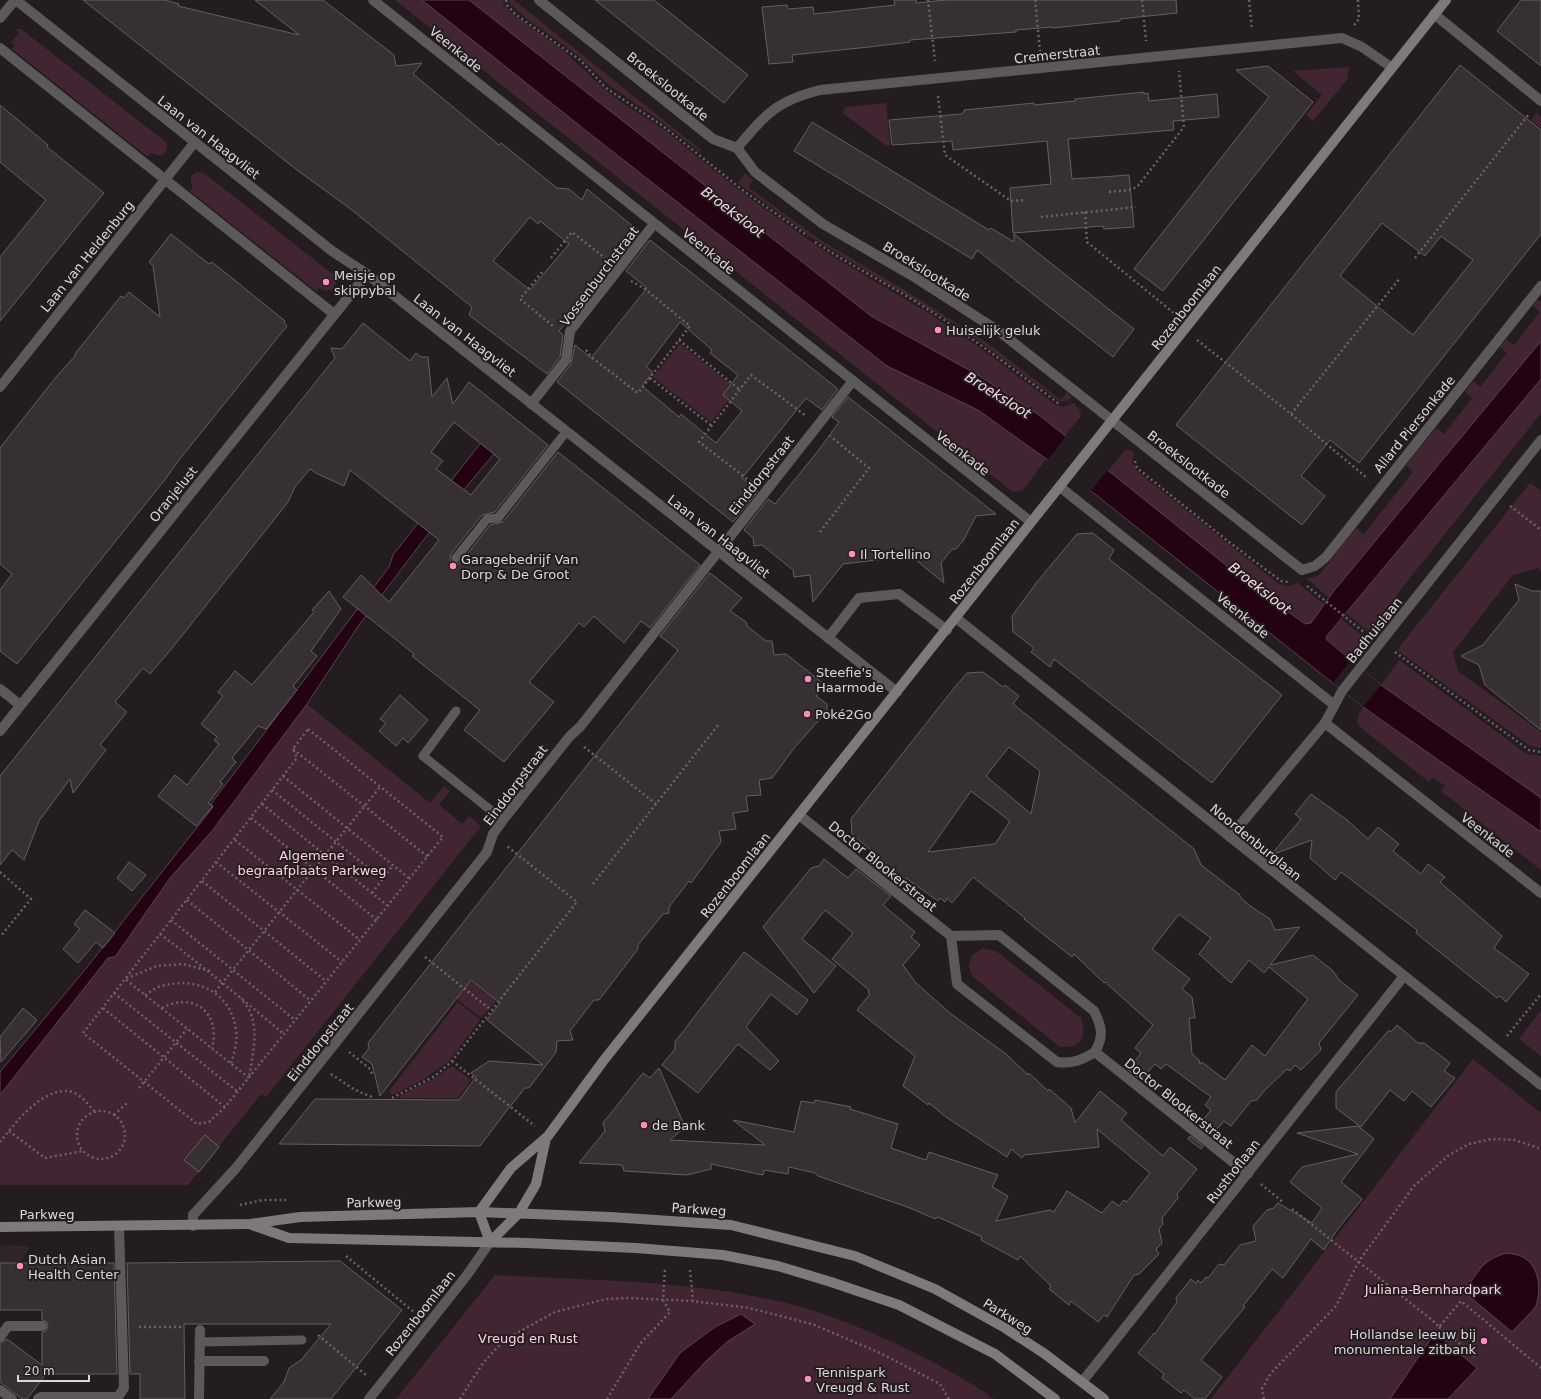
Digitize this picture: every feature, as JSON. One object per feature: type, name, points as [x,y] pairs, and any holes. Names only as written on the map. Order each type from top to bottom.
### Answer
[{"type":"street","points":[[0,18],[15,0]]},
{"type":"street","name":"Laan van Haagvliet","points":[[15,0],[332,251],[367,274],[897,692]]},
{"type":"street","name":"Veenkade","points":[[373,0],[1030,522]]},
{"type":"street","name":"Broekslootkade","points":[[539,0],[713,139],[737,148],[755,172],[823,224],[916,278],[1000,332],[1082,395],[1112,421],[1302,570]]},
{"type":"street","name":"Rozenboomlaan","points":[[479,1212],[511,1168],[547,1137],[604,1060],[1446,0]]},
{"type":"street","points":[[1434,14],[1541,101]]},
{"type":"street","name":"Cremerstraat","points":[[737,148],[764,116],[798,95],[820,90],[936,80],[1342,38],[1362,47],[1391,68]]},
{"type":"street","points":[[0,48],[164,181],[334,314]]},
{"type":"street","name":"Laan van Heldenburg","points":[[0,386],[195,142]]},
{"type":"street","name":"Vossenburchstraat","points":[[531,404],[566,360],[570,331],[654,224]]},
{"type":"street","name":"Oranjelust","points":[[0,730],[367,274]]},
{"type":"street","name":"Allard Piersonkade","points":[[1302,570],[1315,566],[1326,557],[1541,286]]},
{"type":"street","name":"Einddorpstraat","points":[[193,1226],[193,1215],[236,1168],[412,947],[487,852],[493,834],[503,820],[570,736],[580,727],[717,551],[852,382]]},
{"type":"street","name":"Badhuislaan","points":[[1230,837],[1325,723],[1333,704],[1342,691],[1381,644],[1541,440]]},
{"type":"street","name":"Veenkade","points":[[1063,484],[1333,704]]},
{"type":"street","points":[[828,638],[860,598],[899,594],[947,630]]},
{"type":"street","name":"Noordenburglaan","points":[[956,618],[1541,1084]]},
{"type":"street","points":[[0,689],[20,705]]},
{"type":"street","name":"Veenkade","points":[[1325,723],[1541,893]]},
{"type":"street","name":"Doctor Blookerstraat","points":[[799,815],[951,936]]},
{"type":"street","points":[[999,935],[1094,1011],[1102,1029],[1100,1042],[1095,1052],[1082,1060],[1068,1064],[1057,1062],[957,984],[951,936],[999,935]]},
{"type":"street","name":"Rusthoflaan","points":[[1082,1382],[1404,976]]},
{"type":"street","name":"Doctor Blookerstraat","points":[[1095,1052],[1248,1174]]},
{"type":"street","name":"Rozenboomlaan","points":[[368,1399],[429,1324],[490,1242],[519,1213],[536,1184],[547,1137]]},
{"type":"street","points":[[479,1212],[490,1242]]},
{"type":"street","name":"Parkweg","points":[[0,1227],[193,1226],[250,1224],[300,1217],[479,1212],[731,1225],[855,1256],[934,1289],[970,1307],[1005,1328],[1104,1399]]},
{"type":"street","name":"Parkweg","points":[[250,1224],[289,1238],[490,1242],[666,1250],[723,1255],[778,1266],[899,1305],[995,1354],[1055,1399]]},
{"type":"street","points":[[38,1399],[40,1397],[117,1398],[124,1388],[119,1327],[119,1226]]},
{"type":"street","points":[[0,1337],[8,1326],[42,1326]]},
{"type":"street","points":[[199,1399],[200,1330]]},
{"type":"street","points":[[199,1361],[264,1361]]},
{"type":"street","points":[[0,1390],[12,1399]]},
{"type":"lane","points":[[456,558],[487,519],[498,518],[566,432]]},
{"type":"lane","points":[[456,712],[423,756],[503,820]]},
{"type":"lane","points":[[199,1342],[302,1340]]},
{"type":"path","points":[[928,0],[945,155],[1011,201],[1026,200]]},
{"type":"path","points":[[1035,0],[1042,69]]},
{"type":"path","points":[[1142,0],[1148,58]]},
{"type":"path","points":[[1249,0],[1254,46]]},
{"type":"path","points":[[1342,38],[1360,20],[1358,0]]},
{"type":"path","points":[[1109,192],[1129,190],[1137,187],[1184,127],[1177,55]]},
{"type":"path","points":[[1415,258],[1541,101]]},
{"type":"path","points":[[1041,217],[1136,207]]},
{"type":"path","points":[[1084,212],[1087,242],[1186,328],[1291,414],[1379,489]]},
{"type":"path","points":[[542,272],[520,299],[559,331],[570,331],[591,357],[638,393],[690,326],[645,289],[617,271],[612,263],[572,232],[551,258]]},
{"type":"path","points":[[1291,414],[1400,278]]},
{"type":"path","points":[[679,340],[740,390]]},
{"type":"path","points":[[763,493],[699,442],[751,375],[817,425],[869,468],[820,532]]},
{"type":"path","points":[[650,378],[712,426]]},
{"type":"path","points":[[1144,445],[1138,451],[1135,460],[1137,468],[1281,581],[1289,583],[1293,580]]},
{"type":"path","points":[[1497,495],[1541,530]]},
{"type":"path","points":[[1325,602],[1529,750],[1541,752]]},
{"type":"path","points":[[593,884],[719,724]]},
{"type":"path","points":[[308,729],[443,838],[326,981],[238,1092],[209,1122],[197,1124],[83,1033],[216,862],[235,840],[297,758],[293,749],[308,729]]},
{"type":"path","points":[[570,736],[656,804]]},
{"type":"path","points":[[293,749],[428,857]]},
{"type":"path","points":[[283,776],[410,879]]},
{"type":"path","points":[[215,992],[380,787]]},
{"type":"path","points":[[272,790],[382,879]]},
{"type":"path","points":[[262,804],[388,906]]},
{"type":"path","points":[[251,818],[377,920]]},
{"type":"path","points":[[392,1098],[436,1076],[452,1061],[577,902],[493,834]]},
{"type":"path","points":[[235,840],[360,940]]},
{"type":"path","points":[[216,862],[342,962]]},
{"type":"path","points":[[372,893],[393,866]]},
{"type":"path","points":[[0,872],[31,899],[0,937]]},
{"type":"path","points":[[202,881],[326,981]]},
{"type":"path","points":[[187,900],[310,1001]]},
{"type":"path","points":[[171,920],[295,1020]]},
{"type":"path","points":[[160,934],[210,971],[222,984],[284,1034]]},
{"type":"path","points":[[412,947],[492,1010]]},
{"type":"path","points":[[125,979],[158,966],[183,964],[210,971]]},
{"type":"path","points":[[125,979],[249,1078]]},
{"type":"path","points":[[145,995],[160,986],[187,982],[205,986],[215,992],[224,1002],[232,1017],[236,1030],[236,1044],[231,1064]]},
{"type":"path","points":[[114,993],[238,1092]]},
{"type":"path","points":[[1497,1049],[1541,994]]},
{"type":"path","points":[[241,998],[250,1012],[254,1025],[254,1050],[249,1078]]},
{"type":"path","points":[[162,1008],[174,1002],[190,1002],[200,1007],[209,1016],[213,1024],[215,1037],[212,1048]]},
{"type":"path","points":[[103,1008],[225,1107]]},
{"type":"path","points":[[139,1088],[188,1029]]},
{"type":"path","points":[[336,1042],[370,1069],[372,1074]]},
{"type":"path","points":[[452,1061],[547,1137]]},
{"type":"path","points":[[318,1065],[355,1090],[372,1097]]},
{"type":"path","points":[[0,1142],[26,1112],[49,1094],[69,1091],[84,1100],[95,1112]]},
{"type":"path","points":[[114,1115],[127,1103]]},
{"type":"path","points":[[95,1112],[108,1112],[114,1115],[124,1128],[124,1136],[119,1151],[105,1159],[89,1156],[78,1144],[78,1128],[88,1115],[95,1112]]},
{"type":"path","points":[[8,1131],[45,1158],[83,1151]]},
{"type":"path","points":[[1264,1399],[1262,1389],[1271,1373],[1336,1306],[1359,1261],[1414,1186],[1449,1155],[1469,1144],[1492,1139],[1515,1140],[1541,1149]]},
{"type":"path","points":[[1248,1174],[1284,1203]]},
{"type":"path","points":[[1292,1209],[1359,1261],[1475,1356]]},
{"type":"path","points":[[324,1238],[429,1324]]},
{"type":"path","points":[[607,1399],[640,1344],[670,1312],[663,1300],[666,1250]]},
{"type":"path","points":[[687,1252],[693,1301]]},
{"type":"path","points":[[460,1399],[482,1363],[504,1340],[555,1312],[606,1300],[629,1298],[693,1301],[749,1308],[812,1324],[878,1352],[940,1384],[949,1399]]},
{"type":"path","points":[[1439,1327],[1461,1301],[1541,1368]]},
{"type":"path","points":[[119,1327],[192,1326],[200,1330]]},
{"type":"shaded area","points":[[0,1245],[30,1246],[0,1299]]},
{"type":"green space","points":[[395,0],[422,0],[594,137],[887,366],[978,410],[1047,458],[1022,491],[1013,492]]},
{"type":"green space","points":[[469,0],[503,0],[504,6],[513,14],[563,50],[604,89],[663,129],[739,190],[827,253],[930,314],[979,347],[1056,405],[1063,407],[1074,403],[1081,412],[1080,417],[1065,436],[1039,415],[978,375],[871,316]]},
{"type":"green space","points":[[509,0],[514,0],[701,150],[700,152],[656,118],[610,86],[576,54],[527,19],[510,4]]},
{"type":"green space","points":[[15,29],[21,29],[167,143],[167,149],[165,152],[161,156],[151,153],[148,157],[12,49],[15,45],[11,42],[19,33]]},
{"type":"green space","points":[[1349,67],[1347,80],[1313,121],[1306,115],[1322,95],[1293,71]]},
{"type":"green space","points":[[886,103],[890,145],[887,146],[843,113],[845,107]]},
{"type":"green space","points":[[1536,113],[1541,117],[1541,128],[1531,120]]},
{"type":"green space","points":[[197,172],[204,173],[335,276],[336,283],[332,289],[325,291],[319,288],[316,291],[190,191],[193,187],[191,183],[191,176]]},
{"type":"green space","points":[[745,173],[753,180],[748,187],[819,239],[961,326],[994,348],[1061,400],[1067,392],[1072,397],[1066,401],[1059,401],[961,328],[817,241],[738,183]]},
{"type":"green space","points":[[1537,299],[1541,302],[1541,341],[1329,598],[1306,578],[1315,577],[1320,574],[1356,528],[1364,534],[1413,472],[1406,465],[1436,428],[1444,434],[1472,398],[1465,392],[1473,381],[1480,387],[1507,353],[1500,347],[1506,339],[1514,345],[1540,312],[1533,306]]},
{"type":"green space","points":[[680,344],[737,389],[711,422],[653,377]]},
{"type":"green space","points":[[1541,379],[1541,413],[1368,631],[1346,613]]},
{"type":"green space","points":[[1125,450],[1130,450],[1134,453],[1132,462],[1138,472],[1279,584],[1290,586],[1297,582],[1324,605],[1311,623],[1305,624],[1232,570],[1122,483],[1109,470]]},
{"type":"green space","points":[[1530,483],[1541,491],[1541,571],[1538,568],[1513,575],[1453,652],[1458,671],[1541,732],[1541,748],[1530,746],[1397,650]]},
{"type":"green space","points":[[1341,619],[1368,640],[1351,660],[1327,640],[1326,637]]},
{"type":"green space","points":[[1399,660],[1527,754],[1541,756],[1541,798],[1381,685]]},
{"type":"green space","name":"Algemene begraafplaats Parkweg","points":[[307,704],[430,803],[444,786],[450,791],[439,805],[462,824],[469,816],[481,826],[266,1097],[261,1094],[188,1185],[0,1185],[0,1086]]},
{"type":"green space","points":[[1363,707],[1541,832],[1541,870],[1441,791],[1445,786],[1433,777],[1429,782],[1360,727],[1357,719]]},
{"type":"green space","points":[[983,948],[996,951],[1081,1018],[1083,1025],[1083,1036],[1081,1040],[1073,1046],[1060,1047],[973,977],[969,967],[972,955]]},
{"type":"green space","points":[[438,955],[496,1001],[481,1018],[424,973]]},
{"type":"green space","points":[[458,1002],[480,1020],[449,1061],[421,1081],[392,1095],[389,1091]]},
{"type":"green space","points":[[1541,1010],[1541,1056],[1519,1039]]},
{"type":"green space","name":"Juliana-Bernhardpark","points":[[1473,1059],[1541,1113],[1541,1399],[1211,1399]]},
{"type":"green space","points":[[452,1066],[471,1080],[458,1098],[400,1098],[401,1095],[437,1077]]},
{"type":"green space","name":"Vreugd en Rust","points":[[495,1275],[663,1284],[730,1292],[783,1302],[823,1314],[881,1337],[948,1370],[994,1399],[396,1399]]},
{"type":"water","name":"Broeksloot","points":[[422,0],[469,0],[871,316],[978,375],[1039,415],[1232,570],[1305,624],[1311,623],[1333,592],[1541,341],[1541,379],[1326,637],[1327,640],[1381,685],[1541,798],[1541,832],[1363,707],[1091,491],[978,410],[887,366],[594,137]]},
{"type":"water","points":[[494,426],[508,437],[441,517],[359,625],[307,704],[212,831],[170,878],[115,957],[108,958],[0,1095],[0,1072],[88,966],[213,807],[211,804],[389,567],[393,555]]},
{"type":"water","points":[[1508,1253],[1521,1256],[1529,1261],[1536,1273],[1539,1286],[1536,1306],[1512,1332],[1464,1292],[1477,1272],[1487,1262],[1500,1255]]},
{"type":"water","points":[[741,1314],[755,1324],[727,1342],[706,1361],[671,1399],[648,1399],[680,1353],[715,1327]]},
{"type":"water","points":[[1435,1333],[1477,1368],[1448,1399],[1390,1399]]},
{"type":"pier","points":[[1067,435],[1109,468],[1090,492],[1047,461]]},
{"type":"pier","points":[[1351,660],[1381,685],[1363,707],[1333,683]]},
{"type":"building","points":[[83,0],[165,0],[179,4],[178,6],[299,35],[255,0],[323,0],[394,55],[396,66],[422,63],[413,74],[499,145],[501,143],[557,188],[569,189],[582,200],[587,189],[640,232],[559,331],[563,335],[560,357],[547,374],[469,315],[472,307],[348,207],[297,170]],"holes":[[[530,217],[538,224],[540,221],[569,244],[530,290],[493,261]]]},
{"type":"building","points":[[595,0],[654,0],[748,75],[724,103]]},
{"type":"building","points":[[894,0],[916,0],[916,3],[946,0],[1176,0],[1177,13],[1120,19],[1120,21],[1016,30],[1016,32],[910,40],[910,42],[792,55],[793,62],[769,64],[762,7],[787,5],[788,9],[813,7],[814,14],[895,5]]},
{"type":"building","points":[[1521,0],[1541,0],[1541,66],[1497,31]]},
{"type":"building","points":[[1460,65],[1541,130],[1541,234],[1359,463],[1330,440],[1301,476],[1325,496],[1302,525],[1176,425]],"holes":[[[1382,223],[1425,256],[1441,236],[1473,260],[1413,335],[1340,276]]]},
{"type":"building","points":[[1268,66],[1313,102],[1163,291],[1134,269],[1269,97],[1236,70]]},
{"type":"building","points":[[1144,92],[1144,94],[1148,93],[1149,101],[1217,94],[1219,117],[1173,121],[1174,130],[1068,139],[1072,179],[1129,175],[1134,227],[1104,229],[1103,226],[1013,233],[1010,188],[1051,184],[1047,141],[953,150],[952,141],[892,145],[889,120],[961,114],[964,110],[1034,103],[1034,105],[1075,101],[1075,99]]},
{"type":"building","points":[[0,105],[48,145],[47,147],[104,193],[0,321],[0,257],[46,200],[0,162]]},
{"type":"building","points":[[812,122],[989,230],[991,228],[1014,242],[1014,234],[1134,329],[1113,357],[977,250],[972,259],[794,151]]},
{"type":"building","points":[[171,234],[209,264],[212,262],[285,321],[284,323],[287,326],[17,664],[0,651],[0,590],[12,574],[0,564],[0,448],[56,377],[75,356],[75,354],[121,296],[124,298],[129,292],[160,317],[153,266],[149,262]]},
{"type":"building","points":[[650,240],[838,389],[822,410],[806,398],[742,478],[758,491],[733,522],[557,382],[571,364],[575,345],[591,358],[647,288],[626,271]],"holes":[[[680,322],[712,350],[710,353],[738,375],[723,395],[742,411],[716,443],[681,414],[679,417],[642,386],[653,372],[646,367]]]},
{"type":"building","points":[[363,323],[410,361],[416,353],[421,357],[428,357],[432,397],[447,378],[453,404],[469,382],[548,445],[495,512],[482,515],[451,554],[450,560],[453,563],[458,564],[461,562],[490,525],[503,522],[558,452],[700,565],[650,628],[641,621],[624,643],[594,616],[584,627],[579,623],[529,682],[554,702],[504,762],[464,730],[480,710],[412,656],[414,654],[343,597],[361,575],[389,602],[439,540],[350,470],[344,486],[310,469],[295,487],[288,502],[173,647],[150,674],[143,668],[115,702],[127,712],[100,745],[106,750],[73,793],[70,779],[39,821],[24,860],[12,850],[0,865],[0,776],[335,358],[331,348],[342,349]],"holes":[[[454,422],[500,459],[471,495],[436,469],[443,461],[431,452]]]},
{"type":"building","points":[[848,397],[996,514],[976,516],[963,541],[956,549],[952,549],[941,563],[944,583],[911,556],[843,564],[813,602],[810,575],[794,577],[793,570],[762,545],[754,546],[753,538],[744,530],[768,499],[775,504],[818,451],[839,422],[832,417]]},
{"type":"building","points":[[1093,533],[1114,550],[1109,559],[1282,695],[1212,783],[1054,659],[1050,667],[1031,652],[1034,648],[1013,632],[1012,616],[1037,582],[1077,534]]},
{"type":"building","points":[[710,573],[742,598],[730,611],[746,622],[747,626],[766,641],[772,641],[774,655],[786,654],[824,684],[816,696],[827,704],[827,711],[795,747],[772,778],[759,780],[761,795],[746,796],[748,811],[733,813],[736,829],[719,831],[721,842],[691,883],[689,881],[669,907],[669,913],[663,914],[638,945],[638,949],[599,1000],[594,1000],[570,1031],[573,1040],[557,1041],[556,1052],[529,1088],[525,1088],[480,1146],[279,1144],[315,1099],[459,1100],[476,1077],[471,1073],[489,1061],[543,1065],[487,1020],[500,1003],[471,980],[380,1096],[372,1064],[362,1057],[369,1048],[368,1043],[678,650],[660,636]]},
{"type":"building","points":[[1515,584],[1532,591],[1541,591],[1541,730],[1485,685],[1479,665],[1461,656],[1483,645],[1519,600]]},
{"type":"building","points":[[329,591],[341,609],[311,651],[317,656],[293,686],[297,690],[266,729],[258,726],[232,758],[236,762],[220,782],[223,784],[208,803],[213,806],[196,826],[158,796],[175,775],[187,785],[219,744],[214,740],[217,737],[201,724],[223,696],[218,692],[235,671],[252,685],[314,612],[312,610]]},
{"type":"building","points":[[983,672],[1003,687],[1005,685],[1019,696],[1013,704],[1194,849],[1201,865],[1240,895],[1240,897],[1250,906],[1270,919],[1275,930],[1300,927],[1270,965],[1313,955],[1333,971],[1340,981],[1358,995],[1319,1043],[1321,1050],[1301,1070],[1295,1065],[1290,1071],[1287,1069],[1264,1091],[1257,1100],[1251,1101],[1231,1126],[1224,1121],[1211,1136],[1198,1126],[1211,1110],[1205,1105],[1211,1097],[1166,1064],[1161,1069],[1155,1064],[1141,1080],[1128,1070],[1141,1053],[1135,1048],[1153,1025],[1105,982],[1104,983],[1074,954],[1072,957],[973,877],[952,903],[947,898],[945,902],[940,898],[938,901],[906,878],[899,886],[865,859],[872,851],[852,834],[851,819],[967,673]],"holes":[[[1009,747],[1040,771],[1031,814],[986,776]],[[971,791],[1010,821],[995,844],[928,852]],[[1179,914],[1211,938],[1199,954],[1231,983],[1249,960],[1264,973],[1269,967],[1308,999],[1265,1056],[1252,1045],[1225,1080],[1202,1062],[1200,1064],[1199,1060],[1192,1054],[1189,1018],[1195,1018],[1192,997],[1182,989],[1190,979],[1152,949]]]},
{"type":"building","points":[[400,695],[428,720],[408,743],[403,738],[396,746],[379,731],[386,723],[380,719]]},
{"type":"building","points":[[1311,794],[1347,820],[1368,839],[1378,827],[1399,844],[1393,851],[1421,874],[1428,864],[1445,877],[1440,882],[1502,936],[1494,948],[1529,974],[1506,1002],[1500,996],[1497,998],[1416,933],[1417,930],[1341,872],[1335,880],[1310,858],[1312,840],[1271,855],[1301,819],[1295,814]]},
{"type":"building","points":[[824,859],[848,878],[856,869],[891,896],[883,905],[915,932],[911,937],[920,945],[903,965],[916,983],[951,1014],[1006,1054],[1028,1075],[1029,1073],[1048,1091],[1049,1089],[1062,1100],[1071,1108],[1075,1123],[1100,1091],[1127,1113],[1121,1120],[1163,1156],[1170,1147],[1197,1169],[1177,1194],[1178,1198],[1162,1218],[1163,1224],[1159,1229],[1162,1243],[1156,1249],[1159,1254],[1139,1274],[1134,1275],[1107,1317],[1104,1315],[1098,1322],[1071,1301],[1069,1305],[1049,1289],[1051,1286],[1020,1256],[1018,1260],[981,1240],[982,1237],[938,1217],[935,1219],[910,1208],[818,1176],[815,1173],[789,1167],[788,1174],[764,1170],[763,1175],[711,1164],[711,1169],[687,1175],[624,1171],[622,1165],[579,1163],[605,1131],[603,1123],[643,1073],[650,1078],[659,1068],[685,1127],[670,1140],[765,1145],[733,1120],[794,1132],[801,1101],[814,1103],[815,1100],[851,1107],[850,1109],[898,1124],[891,1148],[926,1160],[929,1152],[998,1175],[992,1187],[1008,1196],[996,1221],[1050,1210],[1054,1212],[1067,1191],[1102,1213],[1112,1201],[1119,1206],[1124,1200],[1127,1202],[1150,1173],[1097,1129],[1099,1147],[1024,1155],[1022,1158],[1011,1149],[1007,1157],[946,1117],[929,1103],[928,1105],[903,1086],[915,1056],[857,1010],[870,994],[868,992],[869,990],[832,959],[853,933],[825,910],[802,939],[836,966],[814,993],[763,927],[811,868],[819,866]]},
{"type":"building","points":[[129,862],[146,875],[132,891],[117,878]]},
{"type":"building","points":[[85,910],[115,933],[103,948],[96,942],[78,963],[63,949],[80,929],[74,924]]},
{"type":"building","points":[[744,952],[808,1000],[797,1015],[771,994],[746,1027],[779,1061],[770,1070],[738,1044],[698,1093],[662,1065],[675,1049],[675,1042]]},
{"type":"building","points":[[23,1008],[37,1020],[1,1062],[0,1037]]},
{"type":"building","points":[[1397,1025],[1418,1043],[1424,1043],[1450,1063],[1444,1071],[1455,1078],[1431,1107],[1412,1091],[1404,1101],[1390,1090],[1361,1127],[1336,1108],[1336,1092],[1389,1030],[1391,1032]]},
{"type":"building","points":[[1358,1126],[1374,1139],[1341,1182],[1362,1199],[1337,1230],[1324,1250],[1311,1239],[1283,1278],[1272,1269],[1243,1306],[1245,1307],[1201,1360],[1222,1377],[1205,1399],[1195,1399],[1184,1390],[1181,1393],[1162,1378],[1164,1374],[1138,1353],[1154,1333],[1155,1334],[1177,1302],[1176,1298],[1191,1279],[1196,1283],[1198,1280],[1201,1283],[1206,1277],[1208,1278],[1219,1264],[1224,1265],[1240,1245],[1256,1241],[1253,1226],[1267,1210],[1274,1208],[1278,1203],[1312,1223],[1322,1208],[1290,1182],[1302,1167],[1358,1154],[1297,1133]]},
{"type":"building","points":[[205,1135],[219,1147],[199,1172],[184,1160]]},
{"type":"building","points":[[1190,1136],[1203,1146],[1201,1149],[1188,1139]]},
{"type":"building","points":[[340,1261],[402,1310],[331,1399],[270,1399],[284,1382],[289,1368],[301,1360],[331,1324],[184,1324],[185,1399],[140,1399],[140,1374],[130,1374],[127,1263]]},
{"type":"building","points":[[0,1263],[114,1263],[117,1374],[46,1374],[27,1399],[22,1399],[0,1382],[0,1343],[7,1339],[42,1365],[42,1332],[46,1331],[48,1326],[47,1322],[42,1320],[42,1310],[0,1310]]},
{"type":"place","name":"Meisje op skippybal","points":[[326,282]]},
{"type":"place","name":"Huiselijk geluk","points":[[938,330]]},
{"type":"place","name":"Il Tortellino","points":[[852,554]]},
{"type":"place","name":"Garagebedrijf Van Dorp & De Groot","points":[[453,566]]},
{"type":"place","name":"Steefie's Haarmode","points":[[808,679]]},
{"type":"place","name":"Poké2Go","points":[[807,714]]},
{"type":"place","name":"de Bank","points":[[644,1125]]},
{"type":"place","name":"Dutch Asian Health Center","points":[[20,1266]]},
{"type":"place","name":"Hollandse leeuw bij monumentale zitbank","points":[[1484,1341]]},
{"type":"place","name":"Tennispark Vreugd & Rust","points":[[808,1379]]}]
